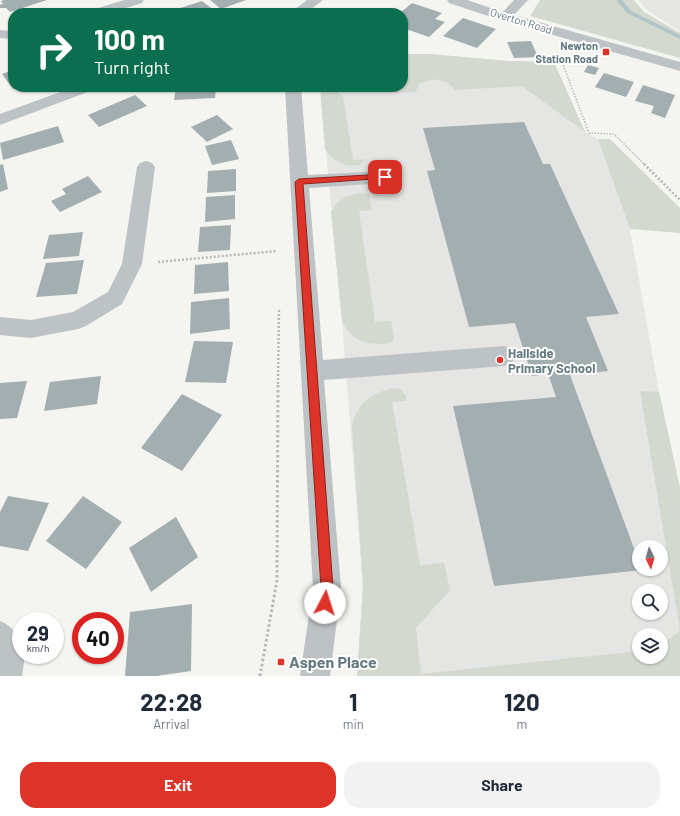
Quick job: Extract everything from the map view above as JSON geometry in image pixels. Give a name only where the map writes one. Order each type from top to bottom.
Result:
[{"type":"street","points":[[112,8],[137,0]]},
{"type":"street","points":[[304,8],[316,0]]},
{"type":"street","name":"Overton Road","points":[[454,0],[505,17],[680,68]]},
{"type":"street","points":[[505,17],[521,0]]},
{"type":"street","points":[[0,120],[75,92]]},
{"type":"street","points":[[293,92],[327,588],[315,676]]},
{"type":"street","points":[[0,326],[30,329],[78,320],[115,298],[132,264],[146,167]]},
{"type":"street","points":[[299,182],[385,177]]},
{"type":"street","points":[[312,371],[504,356]]},
{"type":"street","points":[[0,636],[10,654],[7,676]]},
{"type":"path","points":[[549,30],[589,134],[614,134],[680,200]]},
{"type":"path","points":[[132,264],[279,251],[279,259]]},
{"type":"path","points":[[260,676],[277,580],[279,306]]},
{"type":"shaded area","points":[[540,0],[634,0],[644,12],[680,33],[680,58],[530,16]]},
{"type":"shaded area","points":[[638,0],[680,0],[680,31],[648,11]]},
{"type":"shaded area","name":"Hallside Primary School","points":[[408,54],[430,54],[508,61],[554,62],[585,132],[598,139],[630,229],[659,392],[680,488],[680,676],[357,676],[363,586],[342,321],[320,92],[408,92]]},
{"type":"shaded area","points":[[408,54],[430,54],[508,61],[554,62],[585,132],[522,86],[455,90],[452,86],[443,81],[432,79],[418,85],[416,92],[396,93],[408,92]]},
{"type":"shaded area","points":[[320,92],[337,92],[343,96],[353,160],[365,159],[361,164],[346,165],[332,157],[325,149]]},
{"type":"shaded area","points":[[598,139],[610,139],[680,208],[680,233],[630,229]]},
{"type":"shaded area","points":[[364,193],[369,195],[372,210],[359,211],[375,322],[391,321],[394,339],[390,343],[375,344],[362,341],[350,334],[342,321],[331,212],[341,200],[354,194]]},
{"type":"shaded area","points":[[393,388],[400,389],[406,395],[406,401],[392,402],[420,565],[444,563],[450,590],[416,628],[421,674],[632,652],[632,664],[668,664],[668,640],[680,631],[680,676],[357,676],[363,586],[352,426],[357,411],[361,405],[372,396]]},
{"type":"shaded area","points":[[640,391],[659,392],[680,488],[680,630],[668,558],[668,540],[665,540]]},
{"type":"building","points":[[47,0],[22,8],[8,8],[8,10],[6,8],[0,8],[0,5],[3,4],[1,1]]},
{"type":"building","points":[[210,0],[246,0],[224,8],[220,8]]},
{"type":"building","points":[[202,1],[211,8],[180,8]]},
{"type":"building","points":[[412,3],[442,13],[435,19],[445,22],[429,37],[408,30],[408,8],[406,8]]},
{"type":"building","points":[[463,18],[496,29],[477,48],[443,36]]},
{"type":"building","points":[[531,41],[538,57],[514,58],[507,42]]},
{"type":"building","points":[[588,65],[599,68],[595,75],[584,72]]},
{"type":"building","points":[[8,72],[8,82],[2,74]]},
{"type":"building","points":[[604,73],[634,82],[626,97],[595,87]]},
{"type":"building","points":[[643,85],[675,95],[665,118],[651,113],[654,106],[635,101]]},
{"type":"building","points":[[175,92],[216,92],[215,98],[174,100]]},
{"type":"building","points":[[135,95],[147,106],[99,127],[88,115]]},
{"type":"building","points":[[217,115],[233,129],[207,142],[191,127]]},
{"type":"building","points":[[524,122],[543,164],[550,164],[619,314],[586,317],[608,371],[570,375],[632,543],[632,571],[494,586],[453,406],[556,397],[548,374],[532,376],[515,323],[469,327],[427,171],[435,170],[423,128]]},
{"type":"building","points":[[58,126],[64,142],[3,160],[0,143]]},
{"type":"building","points":[[231,140],[239,159],[212,165],[205,146]]},
{"type":"building","points":[[3,164],[8,189],[0,192],[0,165]]},
{"type":"building","points":[[236,169],[236,191],[207,193],[208,171]]},
{"type":"building","points":[[88,176],[102,192],[60,212],[51,201],[66,194],[62,189]]},
{"type":"building","points":[[235,195],[235,219],[205,222],[206,197]]},
{"type":"building","points":[[231,225],[230,250],[198,252],[200,227]]},
{"type":"building","points":[[83,232],[79,256],[43,259],[49,235]]},
{"type":"building","points":[[84,260],[77,294],[36,297],[46,263]]},
{"type":"building","points":[[228,262],[229,291],[194,294],[195,265]]},
{"type":"building","points":[[229,298],[230,329],[190,334],[191,302]]},
{"type":"building","points":[[194,341],[233,342],[226,383],[185,382]]},
{"type":"building","points":[[101,376],[97,404],[44,411],[50,382]]},
{"type":"building","points":[[27,381],[17,418],[0,419],[0,383]]},
{"type":"building","points":[[182,394],[222,415],[182,471],[141,448]]},
{"type":"building","points":[[8,496],[49,503],[28,551],[0,546],[0,512]]},
{"type":"building","points":[[83,496],[122,522],[86,569],[46,541]]},
{"type":"building","points":[[176,517],[198,557],[151,592],[129,548]]},
{"type":"building","points":[[192,604],[191,671],[156,676],[125,676],[130,612]]},
{"type":"waterway","points":[[619,0],[629,12],[680,37]]},
{"type":"place","name":"Newton Station Road","points":[[606,52]]},
{"type":"place","name":"Hallside Primary School","points":[[500,360]]},
{"type":"place","name":"Aspen Place","points":[[281,662]]},
{"type":"route","points":[[325,603],[327,588],[299,182],[385,177]]}]
